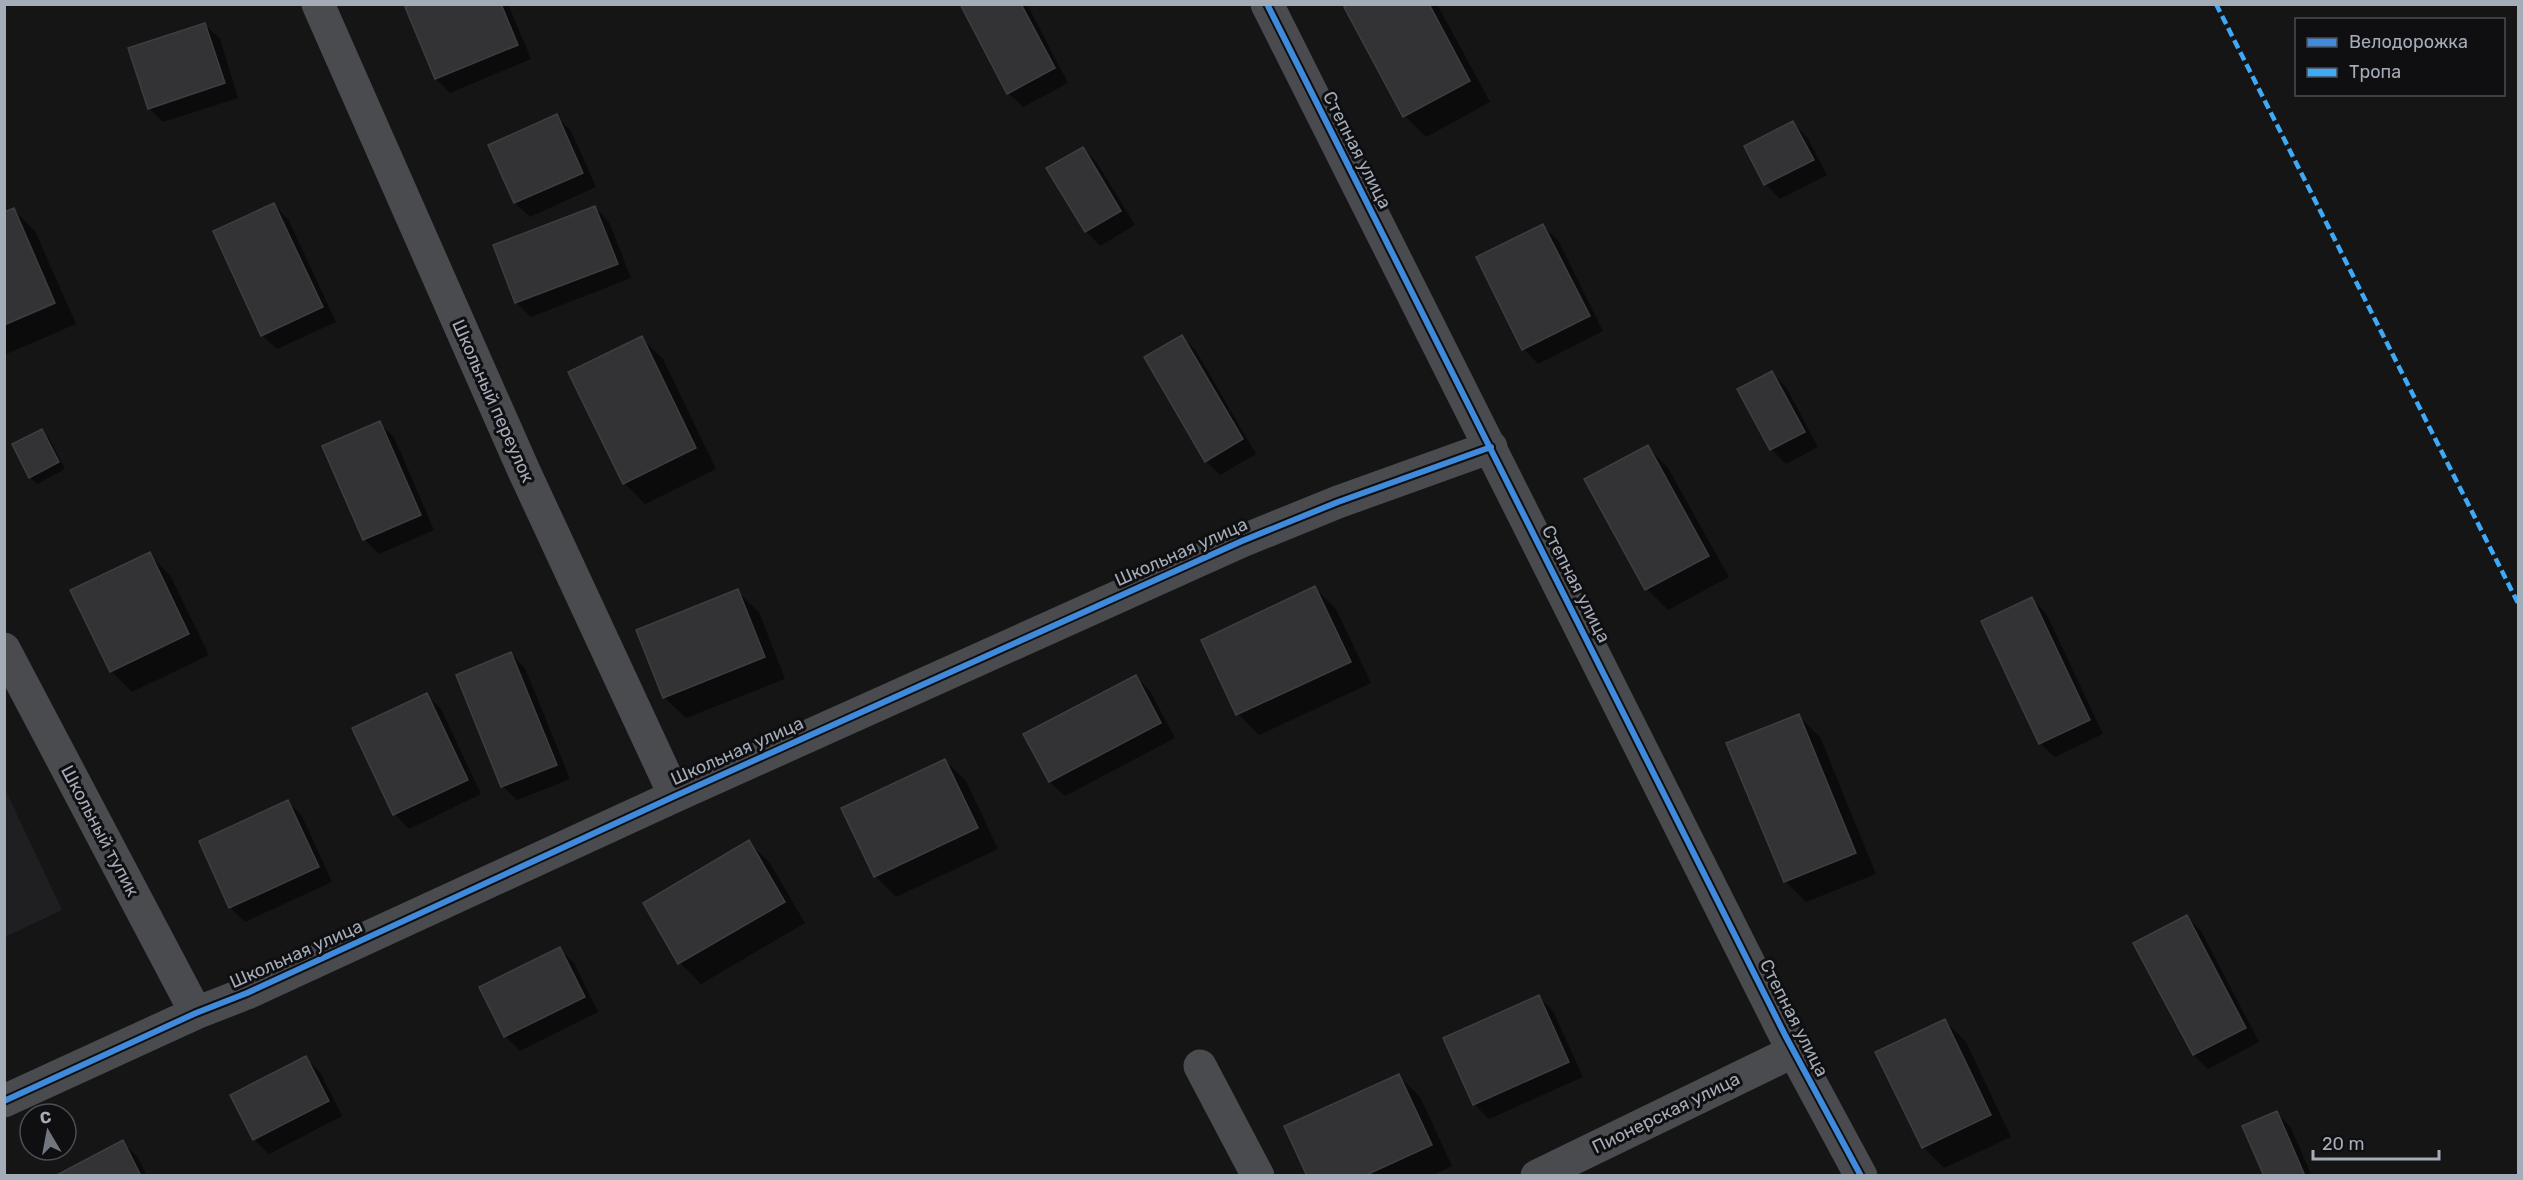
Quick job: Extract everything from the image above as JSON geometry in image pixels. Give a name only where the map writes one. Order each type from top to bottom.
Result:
[{"type":"street","name":"Школьный переулок","points":[[318,4],[524,471],[675,796]]},
{"type":"street","name":"Степная улица","points":[[1267,4],[1794,1051],[1861,1176]]},
{"type":"street","name":"Школьная улица","points":[[4,1101],[1242,541],[1338,502],[1491,447]]},
{"type":"street","name":"Школьный тупик","points":[[4,649],[196,1013]]},
{"type":"street","name":"Пионерская улица","points":[[1537,1176],[1794,1051]]},
{"type":"street","points":[[1200,1066],[1258,1176]]},
{"type":"shaded area","points":[[4,787],[62,910],[5,937],[4,937]]},
{"type":"building","points":[[412,4],[501,4],[518,45],[435,79],[405,7]]},
{"type":"building","points":[[960,4],[1021,4],[1055,68],[1007,94]]},
{"type":"building","points":[[1349,4],[1429,4],[1470,81],[1403,117],[1344,7]]},
{"type":"building","points":[[205,23],[225,83],[148,109],[128,48]]},
{"type":"building","points":[[557,114],[583,173],[514,203],[488,145]]},
{"type":"building","points":[[1793,121],[1814,160],[1764,185],[1744,146]]},
{"type":"building","points":[[1083,147],[1121,211],[1085,232],[1046,168]]},
{"type":"building","points":[[274,203],[323,307],[261,336],[213,231]]},
{"type":"building","points":[[595,206],[618,264],[515,303],[493,245]]},
{"type":"building","points":[[14,208],[55,303],[4,325],[4,212]]},
{"type":"building","points":[[1543,224],[1590,316],[1522,350],[1476,257]]},
{"type":"building","points":[[1182,335],[1243,439],[1205,462],[1144,357]]},
{"type":"building","points":[[642,336],[696,448],[623,484],[568,372]]},
{"type":"building","points":[[1772,371],[1805,432],[1770,450],[1737,389]]},
{"type":"building","points":[[380,421],[421,515],[363,540],[322,446]]},
{"type":"building","points":[[42,429],[59,462],[29,478],[12,444]]},
{"type":"building","points":[[1648,445],[1709,556],[1645,590],[1584,479]]},
{"type":"building","points":[[150,552],[189,634],[110,672],[70,590]]},
{"type":"building","points":[[1315,586],[1351,662],[1236,715],[1201,640]]},
{"type":"building","points":[[738,589],[765,657],[663,698],[636,630]]},
{"type":"building","points":[[2032,597],[2090,720],[2039,744],[1981,621]]},
{"type":"building","points":[[511,652],[557,765],[501,787],[456,675]]},
{"type":"building","points":[[1136,675],[1161,723],[1049,782],[1023,734]]},
{"type":"building","points":[[427,693],[468,780],[393,815],[352,728]]},
{"type":"building","points":[[1799,714],[1856,853],[1784,882],[1726,743]]},
{"type":"building","points":[[945,759],[978,828],[874,877],[841,808]]},
{"type":"building","points":[[288,800],[319,867],[229,908],[199,841]]},
{"type":"building","points":[[749,840],[785,902],[678,964],[643,903]]},
{"type":"building","points":[[2187,915],[2246,1028],[2193,1055],[2133,943]]},
{"type":"building","points":[[560,947],[585,997],[504,1037],[479,987]]},
{"type":"building","points":[[1539,995],[1569,1062],[1473,1105],[1443,1038]]},
{"type":"building","points":[[1945,1019],[1991,1115],[1922,1148],[1875,1052]]},
{"type":"building","points":[[306,1056],[329,1101],[253,1140],[230,1095]]},
{"type":"building","points":[[1399,1074],[1432,1145],[1364,1176],[1307,1176],[1284,1126]]},
{"type":"building","points":[[2277,1111],[2305,1176],[2264,1176],[2242,1126]]},
{"type":"building","points":[[123,1140],[141,1176],[55,1176]]},
{"type":"marked path","points":[[2216,4],[2518,603]]},
{"type":"cycle path","points":[[1267,4],[1785,1035],[1861,1176]]},
{"type":"cycle path","points":[[4,1101],[1242,541],[1338,502],[1491,447]]}]
